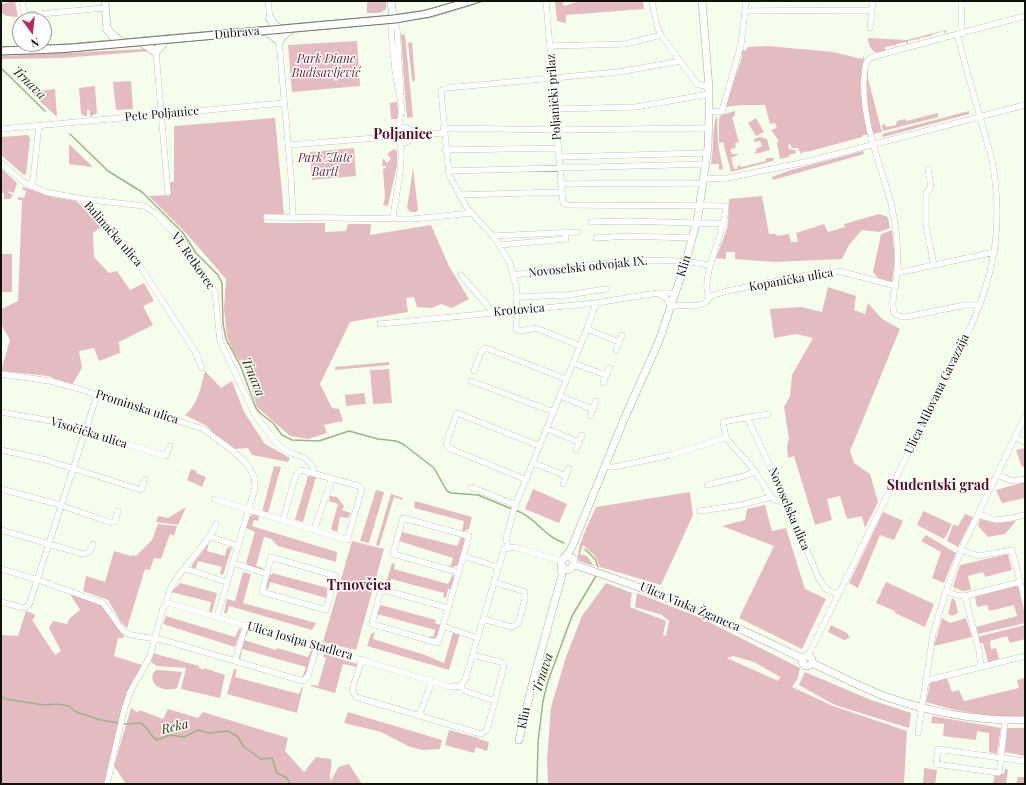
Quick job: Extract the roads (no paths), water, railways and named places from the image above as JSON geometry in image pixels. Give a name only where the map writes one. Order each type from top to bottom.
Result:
[{"type":"main road","name":"Dubrava","points":[[1,51],[123,44],[393,19],[432,12],[472,1]]},
{"type":"main road","points":[[270,18],[274,25],[280,29]]},
{"type":"main road","points":[[270,18],[263,31],[271,34],[279,41],[285,33],[296,28]]},
{"type":"main road","points":[[107,29],[123,44]]},
{"type":"main road","points":[[98,46],[105,38],[107,29]]},
{"type":"main road","points":[[141,42],[156,52],[166,39]]},
{"type":"street","points":[[22,1],[24,12],[29,15],[105,4],[107,29]]},
{"type":"street","points":[[268,1],[270,18]]},
{"type":"street","points":[[391,1],[393,19],[391,32],[395,71],[402,111],[412,135],[401,161]]},
{"type":"street","name":"Poljanički prilaz","points":[[546,1],[551,46],[561,192]]},
{"type":"street","points":[[652,1],[657,26],[661,35],[697,84],[709,90]]},
{"type":"street","name":"Klin","points":[[519,740],[534,677],[554,604],[568,563],[570,551],[604,467],[659,341],[686,261],[696,223],[706,164],[709,128],[709,90],[702,1]]},
{"type":"street","points":[[709,112],[722,111],[741,45],[746,1]]},
{"type":"street","points":[[870,28],[873,1]]},
{"type":"street","name":"Ulica Milovana Gavazzija","points":[[806,657],[838,595],[980,305],[989,280],[995,252],[998,213],[996,187],[992,160],[979,116],[959,34],[961,1]]},
{"type":"street","points":[[745,11],[872,10]]},
{"type":"street","points":[[980,305],[965,305],[920,315],[901,317],[893,311],[897,273],[897,242],[892,205],[873,145],[863,101],[865,66],[867,60],[876,56],[1025,16]]},
{"type":"street","points":[[551,46],[625,44],[661,35]]},
{"type":"street","points":[[279,41],[289,145],[292,217]]},
{"type":"street","points":[[156,52],[168,194]]},
{"type":"street","points":[[580,346],[536,328],[521,331],[517,330],[515,327],[518,297],[514,275],[509,261],[493,236],[472,213],[459,195],[448,171],[440,94],[443,89],[618,72],[681,61]]},
{"type":"street","points":[[555,109],[636,107],[709,90]]},
{"type":"street","name":"Pete Poljanice","points":[[1,129],[284,103]]},
{"type":"street","points":[[560,184],[703,181],[733,177],[873,145],[1025,105]]},
{"type":"street","points":[[393,219],[401,161],[401,147],[395,136],[402,111]]},
{"type":"street","points":[[30,186],[33,180],[39,125]]},
{"type":"street","points":[[376,138],[403,127],[415,132],[426,134]]},
{"type":"street","points":[[289,145],[376,138],[392,138],[398,141],[409,141],[426,134],[443,130],[709,128]]},
{"type":"street","points":[[445,150],[558,148]]},
{"type":"street","points":[[558,157],[707,153]]},
{"type":"street","name":"Bulinačka ulica","points":[[1,164],[16,177],[30,186],[59,196],[83,199],[85,206],[131,252],[144,270],[196,354],[202,368]]},
{"type":"street","points":[[448,171],[706,164]]},
{"type":"street","points":[[928,169],[931,187],[926,196],[926,226],[934,265]]},
{"type":"street","points":[[459,195],[561,192],[562,201],[567,205],[726,206],[725,224],[709,265],[707,292],[709,297]]},
{"type":"street","name":"VI. Retkovec","points":[[83,199],[144,206],[155,213],[170,228],[215,292],[220,340],[239,378],[250,406],[279,446],[291,453],[303,457],[312,465],[314,472]]},
{"type":"street","points":[[266,216],[393,219],[436,218],[472,213]]},
{"type":"street","points":[[590,222],[629,221],[725,224]]},
{"type":"street","points":[[499,245],[566,239],[565,232]]},
{"type":"street","points":[[493,236],[578,232]]},
{"type":"street","points":[[596,238],[629,236],[692,238]]},
{"type":"street","points":[[897,273],[995,252]]},
{"type":"street","name":"Novoselski odvojak IX.","points":[[514,275],[625,261],[686,261],[709,265]]},
{"type":"street","name":"Kopanička ulica","points":[[670,306],[699,306],[705,303],[709,297],[727,291],[807,275],[827,274],[839,271],[896,286]]},
{"type":"street","points":[[461,275],[493,312]]},
{"type":"street","points":[[518,297],[567,295],[606,289]]},
{"type":"street","points":[[657,293],[667,299],[670,306]]},
{"type":"street","name":"Krotovica","points":[[380,324],[596,303],[657,293],[675,293]]},
{"type":"street","points":[[508,547],[506,538],[516,505],[534,463],[596,303]]},
{"type":"street","points":[[587,329],[619,342]]},
{"type":"street","points":[[616,350],[622,335]]},
{"type":"street","points":[[474,371],[481,352],[486,348],[566,379]]},
{"type":"street","points":[[573,363],[606,375]]},
{"type":"street","points":[[603,383],[609,368]]},
{"type":"street","name":"Prominska ulica","points":[[1,374],[50,381],[203,429],[232,450],[248,465],[254,477],[255,488],[248,510]]},
{"type":"street","points":[[471,381],[554,412]]},
{"type":"street","points":[[1,602],[27,607],[29,605],[98,395]]},
{"type":"street","points":[[560,396],[592,409]]},
{"type":"street","points":[[590,416],[596,401]]},
{"type":"street","name":"Visočička ulica","points":[[1,412],[28,416],[86,431],[166,456],[170,446]]},
{"type":"street","points":[[527,480],[448,447],[446,441],[457,413],[540,446]]},
{"type":"street","points":[[768,414],[723,422],[726,438],[755,471],[771,498],[777,501],[787,502]]},
{"type":"street","points":[[918,733],[933,634],[946,590],[961,550],[1025,416]]},
{"type":"street","name":"Novoselska ulica","points":[[747,417],[787,502],[822,585],[838,595]]},
{"type":"street","points":[[547,429],[579,442]]},
{"type":"street","points":[[576,450],[582,435]]},
{"type":"street","points":[[1015,437],[1025,442]]},
{"type":"street","points":[[604,467],[614,467],[671,455],[726,438]]},
{"type":"street","points":[[1,450],[31,456],[74,468],[141,490],[145,479]]},
{"type":"street","points":[[534,463],[566,476]]},
{"type":"street","points":[[563,484],[569,468]]},
{"type":"street","points":[[214,499],[347,540],[362,489],[359,486],[314,472],[305,470],[297,472],[283,520]]},
{"type":"street","points":[[707,485],[744,476],[755,471]]},
{"type":"street","points":[[997,475],[1014,481],[1025,479]]},
{"type":"street","points":[[314,530],[332,478]]},
{"type":"street","points":[[471,487],[516,505]]},
{"type":"street","points":[[1,489],[62,506],[109,522],[115,522],[118,512]]},
{"type":"street","points":[[700,512],[771,498]]},
{"type":"street","points":[[217,617],[248,510]]},
{"type":"street","points":[[979,514],[997,520],[1025,515]]},
{"type":"street","points":[[448,608],[381,589],[372,624],[438,643],[442,626],[448,608],[463,556],[468,536],[403,518],[394,554],[458,572]]},
{"type":"street","points":[[107,784],[122,719],[130,692],[146,665],[163,608],[167,604],[167,598],[171,587],[211,537],[216,524]]},
{"type":"street","points":[[1,530],[50,543],[83,554],[89,552],[93,544]]},
{"type":"street","points":[[211,537],[238,546]]},
{"type":"street","points":[[460,686],[465,680],[503,550],[508,547],[515,547],[568,563]]},
{"type":"street","points":[[961,550],[979,556],[1012,550],[1025,602]]},
{"type":"street","points":[[463,556],[498,567]]},
{"type":"street","points":[[271,557],[336,576],[326,610],[262,592],[267,574],[271,557]]},
{"type":"street","points":[[233,563],[267,574]]},
{"type":"street","name":"Ulica Vinka Žganeca","points":[[568,563],[593,570],[698,609],[806,657],[803,663],[805,666],[809,666],[812,663],[874,692],[921,707]]},
{"type":"street","points":[[1,569],[38,580],[103,603],[126,633],[142,638],[155,638],[303,681],[308,676],[317,646]]},
{"type":"street","points":[[186,569],[227,582]]},
{"type":"street","points":[[483,619],[511,627],[516,626],[526,599],[526,594],[524,591],[494,582]]},
{"type":"street","points":[[946,590],[956,595],[965,596],[1020,582]]},
{"type":"street","points":[[965,596],[979,650],[981,667]]},
{"type":"street","name":"Ulica Josipa Stadlera","points":[[167,604],[173,604],[246,625],[432,681],[451,686],[460,686],[465,691],[495,701]]},
{"type":"street","points":[[235,661],[246,625]]},
{"type":"street","points":[[442,626],[477,638]]},
{"type":"street","points":[[362,659],[352,690],[354,695],[479,734],[484,733],[487,730],[504,669],[503,664],[472,655]]},
{"type":"street","points":[[925,681],[1025,656]]},
{"type":"street","points":[[419,716],[432,681]]},
{"type":"street","points":[[921,707],[958,715],[1005,720],[1025,720]]},
{"type":"street","points":[[1005,720],[1001,758],[999,773],[936,764],[938,749],[1001,758],[1025,761]]},
{"type":"waterway","name":"Trnava","points":[[1,68],[45,111]]},
{"type":"waterway","name":"Trnava","points":[[70,134],[108,171],[142,192],[183,233],[196,253],[218,275],[222,283],[223,323],[226,339],[241,367],[256,408],[273,423],[282,435],[292,440],[319,441],[349,431],[378,439],[396,441],[403,444],[434,468],[447,491],[451,493],[478,495],[512,509]]},
{"type":"waterway","name":"Trnava","points":[[515,510],[529,517],[550,536],[564,543]]},
{"type":"waterway","name":"Trnava","points":[[585,549],[595,559],[598,567]]},
{"type":"waterway","name":"Trnava","points":[[537,784],[538,742],[543,701],[548,681],[572,616],[596,576]]},
{"type":"waterway","name":"Reka","points":[[1,696],[5,699],[44,705],[57,704],[69,706],[76,712],[101,720],[119,723]]},
{"type":"waterway","name":"Reka","points":[[123,724],[141,723],[157,740],[170,735],[184,737],[198,730],[209,733],[228,731],[238,737],[244,747],[261,759],[272,758],[277,773],[287,778],[290,784]]},
{"type":"tram line","points":[[1,47],[72,44],[393,15],[422,11],[457,1]]},
{"type":"tram line","points":[[1,55],[59,53],[396,23],[430,17],[484,1]]},
{"type":"district","name":"Poljanice","points":[[403,135]]},
{"type":"district","name":"Studentski grad","points":[[938,486]]},
{"type":"district","name":"Trnovčica","points":[[359,586]]},
{"type":"park label","name":"Park Diane Budisavljević","points":[[326,66]]},
{"type":"park label","name":"Park Zlate Bartl","points":[[325,165]]}]
